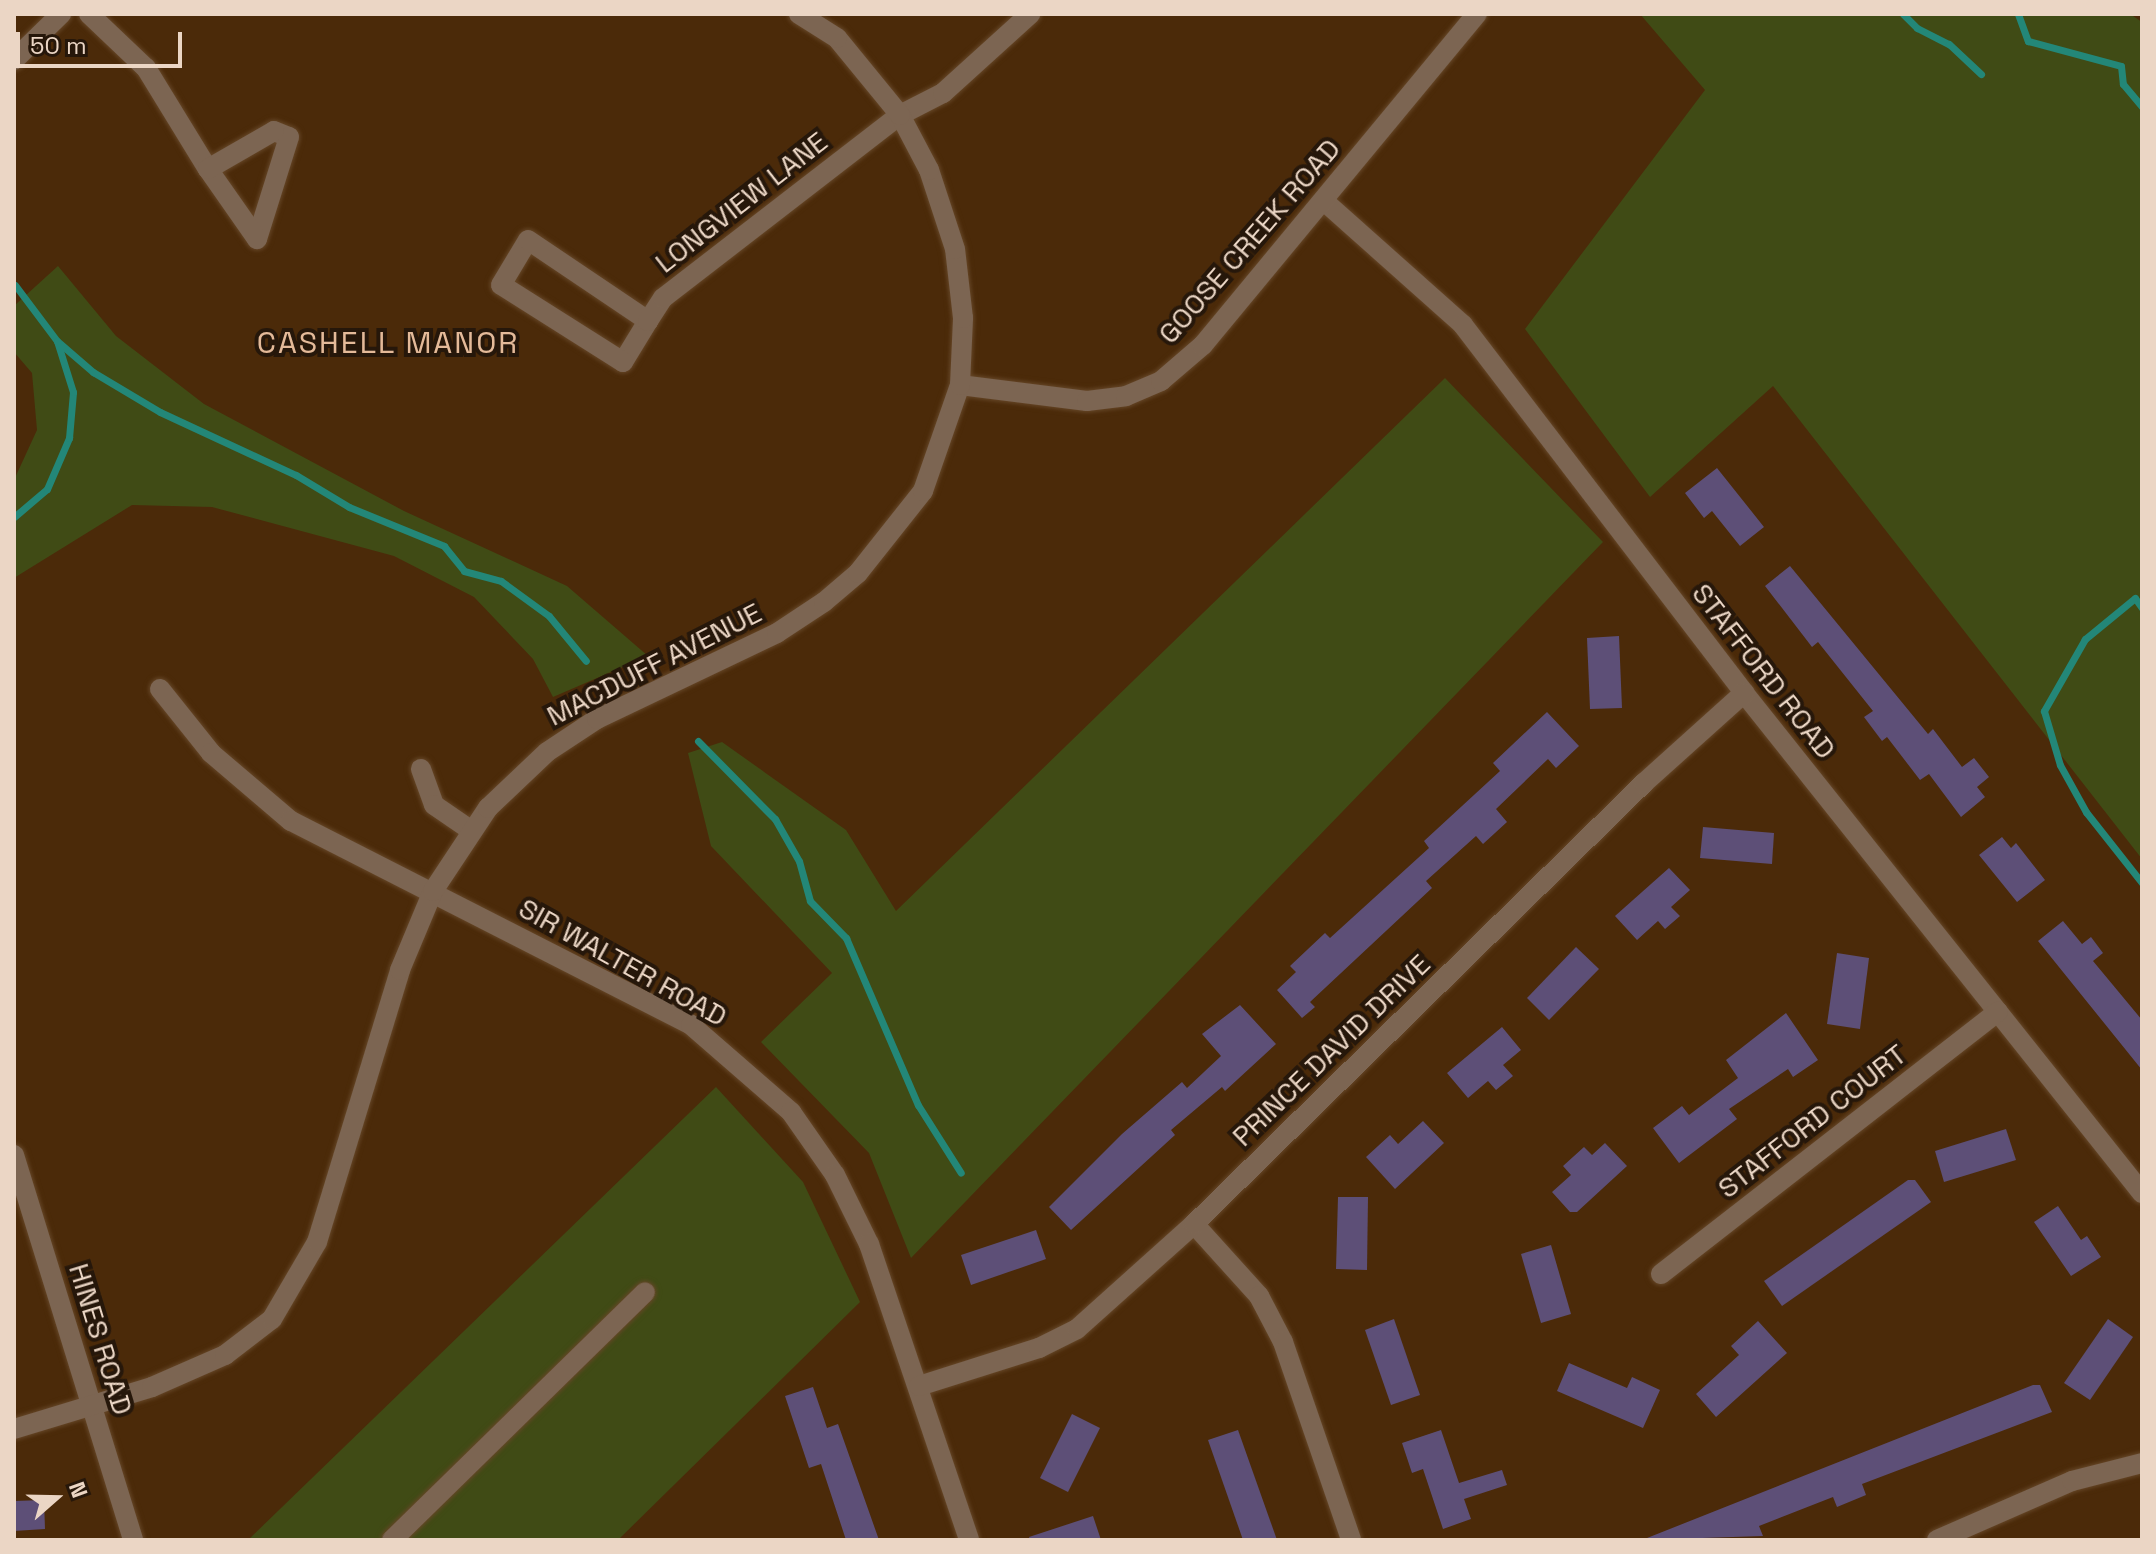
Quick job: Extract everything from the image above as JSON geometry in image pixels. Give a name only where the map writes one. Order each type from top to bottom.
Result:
[{"type":"street","points":[[14,60],[61,14]]},
{"type":"street","points":[[89,14],[146,68],[208,169],[257,239],[289,137],[274,131],[208,169]]},
{"type":"street","name":"MACDUFF AVENUE","points":[[14,1429],[152,1387],[225,1355],[272,1319],[302,1276],[317,1242],[400,970],[433,891],[488,808],[547,752],[597,719],[777,633],[858,573],[923,491],[960,385],[963,318],[955,249],[929,170],[900,115],[837,38],[799,14]]},
{"type":"street","name":"LONGVIEW LANE","points":[[648,321],[528,240],[501,285],[623,362],[663,298],[900,115],[943,93],[1030,14]]},
{"type":"street","name":"GOOSE CREEK ROAD","points":[[960,385],[1087,401],[1126,396],[1161,381],[1203,345],[1477,14]]},
{"type":"street","name":"STAFFORD ROAD","points":[[1324,201],[1463,325],[1744,693],[2142,1193]]},
{"type":"street","name":"SIR WALTER ROAD","points":[[160,689],[211,753],[291,821],[691,1025],[791,1112],[835,1175],[869,1244],[969,1540]]},
{"type":"street","name":"PRINCE DAVID DRIVE","points":[[919,1386],[1039,1348],[1077,1329],[1194,1224],[1644,783],[1744,693]]},
{"type":"street","points":[[421,769],[434,805],[472,831]]},
{"type":"street","name":"STAFFORD COURT","points":[[1661,1274],[1998,1012]]},
{"type":"street","name":"HINES ROAD","points":[[14,1155],[133,1540]]},
{"type":"street","points":[[1194,1224],[1259,1296],[1283,1342],[1351,1540]]},
{"type":"street","points":[[392,1540],[645,1292]]},
{"type":"street","points":[[1937,1540],[2072,1481],[2142,1463]]},
{"type":"green space","points":[[1640,14],[2130,14],[2142,22],[2142,859],[1773,386],[1650,497],[1525,329],[1705,90]]},
{"type":"green space","points":[[58,266],[116,336],[204,404],[404,511],[567,586],[648,656],[553,697],[533,659],[474,597],[394,556],[212,507],[132,505],[14,578],[14,480],[37,430],[32,373],[14,352],[14,306]]},
{"type":"green space","points":[[1445,378],[1603,542],[911,1258],[869,1153],[761,1042],[832,973],[711,846],[688,753],[722,742],[846,830],[896,911]]},
{"type":"green space","points":[[716,1087],[803,1182],[860,1302],[618,1540],[248,1540]]},
{"type":"building","points":[[1717,468],[1764,527],[1740,546],[1712,511],[1704,518],[1685,493]]},
{"type":"building","points":[[1790,566],[1928,734],[1933,729],[1962,767],[1974,758],[1989,777],[1977,787],[1985,797],[1961,817],[1929,774],[1920,780],[1887,737],[1882,741],[1864,717],[1873,711],[1818,642],[1812,647],[1765,586]]},
{"type":"building","points":[[1619,636],[1622,708],[1590,709],[1587,638]]},
{"type":"building","points":[[1547,712],[1579,746],[1556,768],[1548,759],[1496,809],[1507,822],[1483,844],[1476,836],[1426,881],[1432,888],[1310,1002],[1315,1007],[1302,1018],[1277,990],[1296,972],[1290,966],[1325,933],[1330,938],[1429,848],[1424,841],[1500,771],[1493,763]]},
{"type":"building","points":[[1703,827],[1774,833],[1772,864],[1700,858]]},
{"type":"building","points":[[2002,837],[2011,848],[2016,843],[2045,880],[2017,902],[1979,855]]},
{"type":"building","points":[[1669,868],[1690,890],[1671,907],[1680,916],[1665,929],[1658,921],[1637,940],[1615,916]]},
{"type":"building","points":[[2063,921],[2082,944],[2091,937],[2103,953],[2093,961],[2142,1020],[2142,1070],[2038,941]]},
{"type":"building","points":[[1576,947],[1599,969],[1549,1020],[1527,998]]},
{"type":"building","points":[[1837,953],[1869,958],[1860,1029],[1827,1024]]},
{"type":"building","points":[[1240,1005],[1276,1044],[1225,1091],[1222,1087],[1171,1130],[1175,1135],[1071,1230],[1049,1207],[1122,1134],[1182,1082],[1187,1088],[1221,1056],[1202,1034]]},
{"type":"building","points":[[1786,1013],[1818,1060],[1793,1077],[1788,1069],[1729,1109],[1737,1119],[1679,1163],[1653,1128],[1682,1106],[1689,1115],[1738,1078],[1726,1060]]},
{"type":"building","points":[[1502,1027],[1521,1050],[1503,1065],[1513,1076],[1496,1090],[1488,1081],[1468,1098],[1447,1073]]},
{"type":"building","points":[[1423,1121],[1444,1143],[1395,1189],[1366,1157],[1390,1135],[1398,1144]]},
{"type":"building","points":[[2006,1129],[2016,1160],[1944,1182],[1935,1151]]},
{"type":"building","points":[[1605,1143],[1627,1166],[1577,1212],[1570,1212],[1552,1192],[1571,1175],[1563,1166],[1584,1147],[1592,1155]]},
{"type":"building","points":[[1908,1180],[1915,1180],[1931,1202],[1782,1306],[1764,1281]]},
{"type":"building","points":[[1338,1197],[1368,1197],[1367,1270],[1336,1269]]},
{"type":"building","points":[[2058,1206],[2081,1240],[2087,1236],[2101,1257],[2071,1276],[2034,1222]]},
{"type":"building","points":[[1036,1230],[1046,1259],[971,1285],[961,1255]]},
{"type":"building","points":[[1551,1245],[1571,1314],[1541,1323],[1521,1254]]},
{"type":"building","points":[[1394,1319],[1420,1395],[1391,1405],[1365,1330]]},
{"type":"building","points":[[2108,1319],[2133,1337],[2090,1400],[2064,1383]]},
{"type":"building","points":[[1758,1321],[1787,1353],[1716,1417],[1696,1394],[1739,1355],[1731,1346]]},
{"type":"building","points":[[1569,1363],[1627,1388],[1632,1377],[1660,1390],[1643,1428],[1557,1391]]},
{"type":"building","points":[[2033,1385],[2040,1385],[2052,1412],[1862,1484],[1866,1495],[1837,1507],[1833,1497],[1759,1526],[1763,1536],[1642,1540]]},
{"type":"building","points":[[813,1387],[827,1428],[838,1424],[879,1540],[846,1540],[821,1464],[809,1468],[785,1396]]},
{"type":"building","points":[[1072,1414],[1100,1428],[1068,1492],[1040,1478]]},
{"type":"building","points":[[1238,1430],[1277,1540],[1243,1540],[1208,1440]]},
{"type":"building","points":[[1441,1430],[1459,1483],[1502,1470],[1507,1485],[1464,1499],[1471,1519],[1443,1529],[1423,1469],[1412,1473],[1402,1443]]},
{"type":"building","points":[[44,1500],[45,1529],[14,1531],[14,1501]]},
{"type":"building","points":[[1093,1516],[1101,1540],[1030,1540],[1029,1537]]},
{"type":"waterway","points":[[1903,14],[1917,28],[1949,44],[1981,74]]},
{"type":"waterway","points":[[2018,14],[2028,41],[2121,66],[2123,84],[2142,107]]},
{"type":"waterway","points":[[15,285],[57,341],[93,372],[160,412],[296,475],[349,507],[444,546],[464,571],[501,581],[549,616],[586,661]]},
{"type":"waterway","points":[[14,517],[47,489],[69,438],[73,392],[57,341]]},
{"type":"waterway","points":[[2142,608],[2135,598],[2085,639],[2044,711],[2060,765],[2086,812],[2142,883]]},
{"type":"waterway","points":[[698,741],[775,819],[799,861],[810,901],[846,938],[918,1105],[961,1173]]},
{"type":"district","name":"CASHELL MANOR","points":[[388,343]]}]
